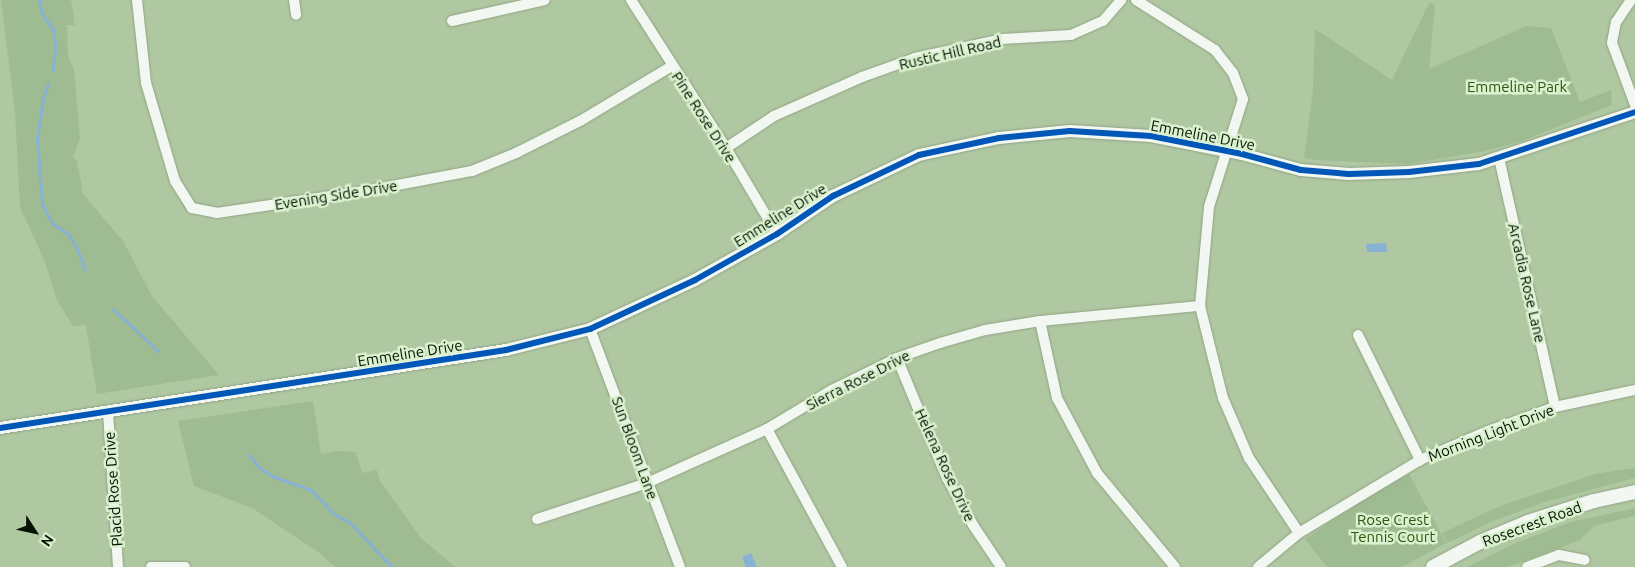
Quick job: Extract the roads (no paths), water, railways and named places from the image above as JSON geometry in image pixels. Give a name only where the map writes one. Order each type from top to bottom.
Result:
[{"type":"main road","name":"Rosecrest Road","points":[[1433,567],[1480,542],[1528,522],[1594,501],[1635,492]]},
{"type":"street","name":"Evening Side Drive","points":[[138,0],[146,82],[175,182],[192,208],[217,213],[372,190],[472,171],[516,153],[580,121],[672,66]]},
{"type":"street","points":[[294,0],[296,15]]},
{"type":"street","points":[[452,21],[545,0]]},
{"type":"street","name":"Pine Rose Drive","points":[[631,0],[726,148],[777,234]]},
{"type":"street","name":"Rustic Hill Road","points":[[726,148],[774,116],[862,77],[915,58],[1002,39],[1071,35],[1103,21],[1122,0]]},
{"type":"street","points":[[1136,0],[1214,50],[1233,73],[1243,99],[1210,207],[1200,306],[1226,406],[1249,458],[1299,533]]},
{"type":"street","points":[[1631,0],[1616,22],[1612,43],[1635,105]]},
{"type":"street","name":"Emmeline Drive","points":[[0,428],[506,350],[590,329],[695,280],[777,234],[833,196],[919,155],[999,138],[1079,132],[1150,136],[1228,152],[1301,170],[1348,174],[1409,172],[1479,164],[1635,112]]},
{"type":"street","name":"Arcadia Rose Lane","points":[[1499,158],[1555,407]]},
{"type":"street","name":"Sierra Rose Drive","points":[[537,519],[647,483],[767,429],[832,390],[897,358],[985,330],[1040,321],[1200,306]]},
{"type":"street","points":[[1040,321],[1057,398],[1097,473],[1176,567]]},
{"type":"street","name":"Sun Bloom Lane","points":[[590,329],[680,567]]},
{"type":"street","points":[[1358,336],[1420,460]]},
{"type":"street","name":"Helena Rose Drive","points":[[897,358],[951,486],[973,525],[1001,567]]},
{"type":"street","name":"Morning Light Drive","points":[[1258,567],[1299,533],[1420,460],[1488,430],[1555,407],[1635,390]]},
{"type":"street","name":"Placid Rose Drive","points":[[108,412],[118,567]]},
{"type":"street","points":[[767,429],[842,567]]},
{"type":"street","points":[[1527,567],[1559,555],[1585,560]]},
{"type":"street","points":[[151,567],[185,567]]},
{"type":"water","points":[[1386,243],[1387,252],[1367,252],[1366,244]]},
{"type":"water","points":[[751,553],[757,567],[746,567],[742,557]]},
{"type":"waterway","points":[[39,0],[42,14],[53,29],[55,45],[53,70]]},
{"type":"waterway","points":[[48,84],[43,98],[37,139],[42,204],[52,223],[69,235],[85,270]]},
{"type":"waterway","points":[[113,309],[158,351]]},
{"type":"waterway","points":[[249,455],[259,467],[272,476],[311,490],[334,514],[350,523],[392,567]]},
{"type":"park label","name":"Emmeline Park","points":[[1517,87]]},
{"type":"park label","name":"Rose Crest Tennis Court","points":[[1393,528]]}]
